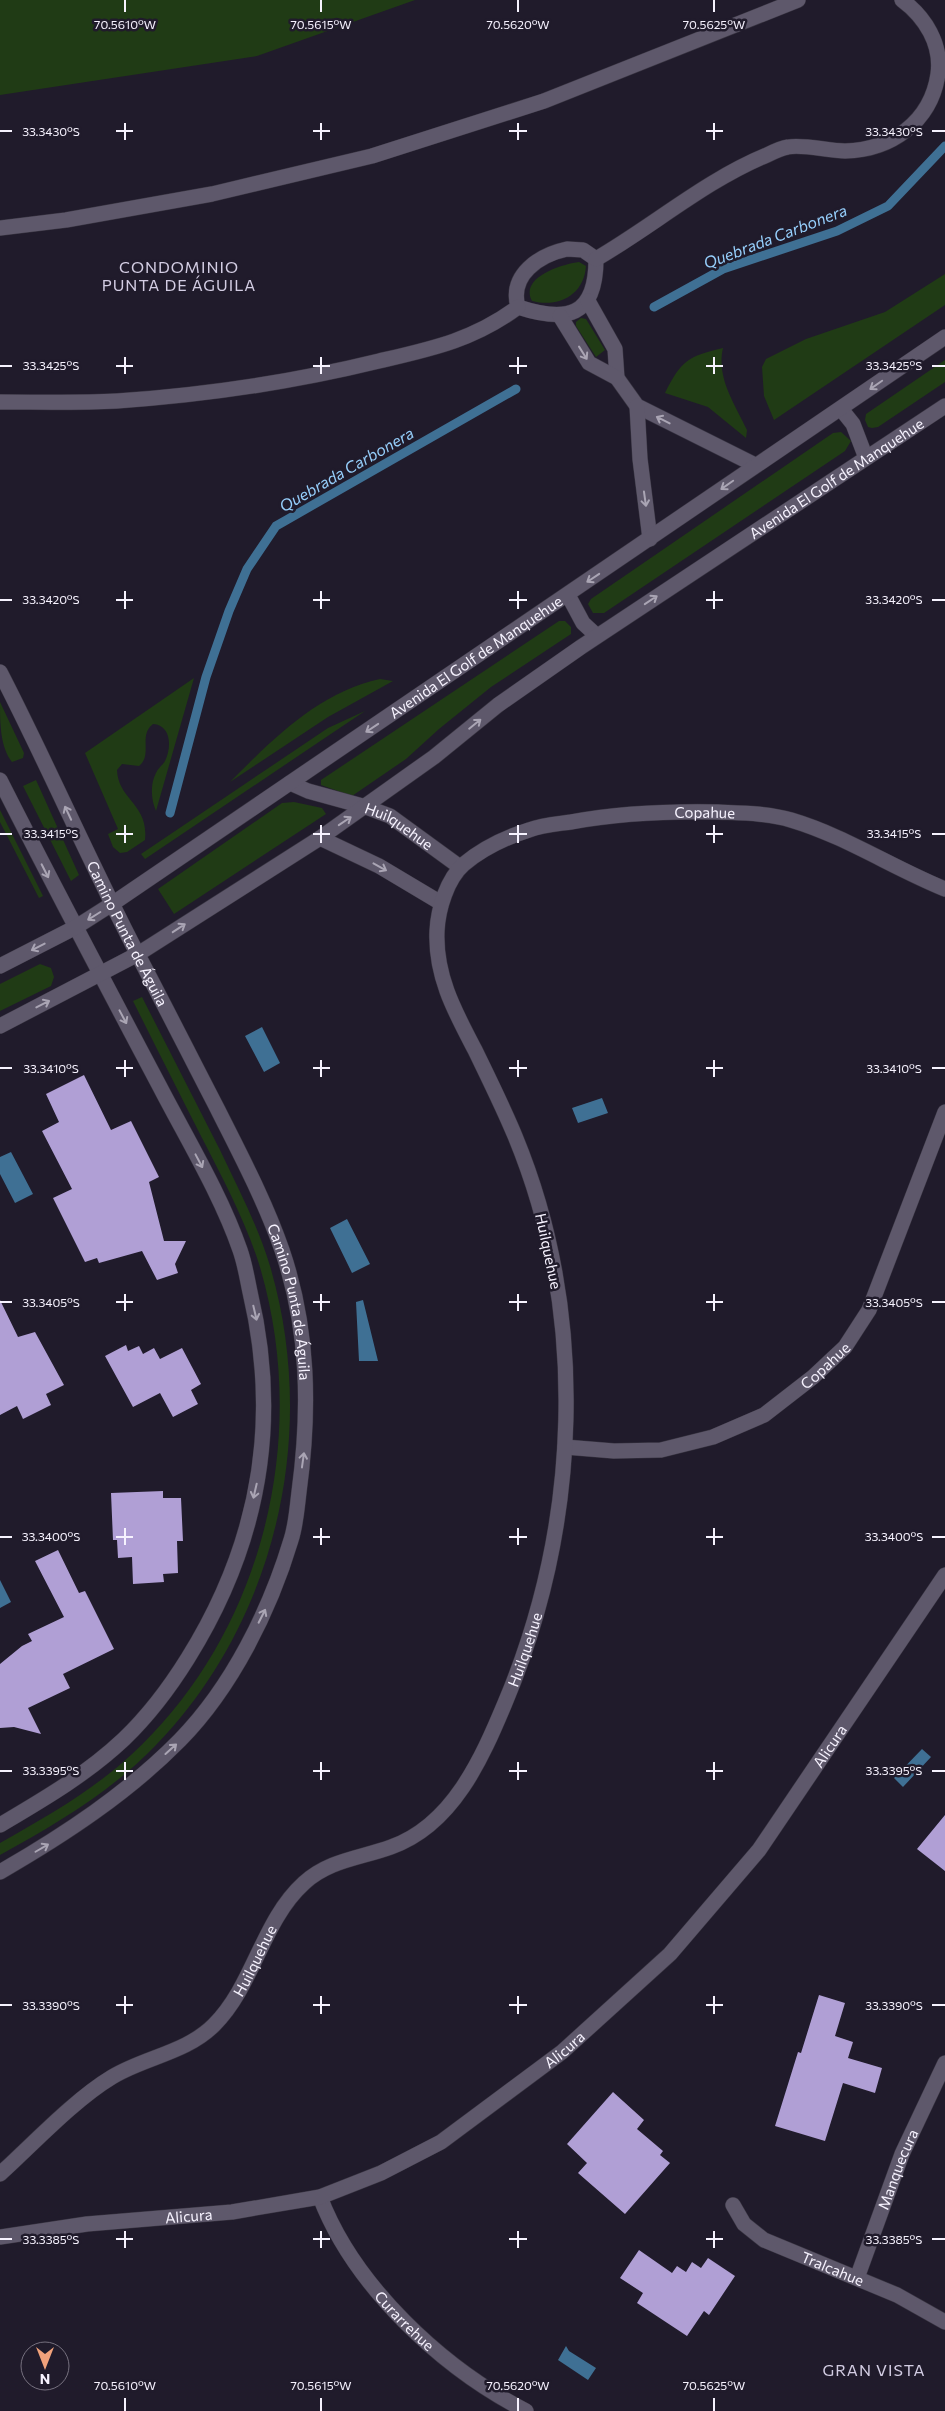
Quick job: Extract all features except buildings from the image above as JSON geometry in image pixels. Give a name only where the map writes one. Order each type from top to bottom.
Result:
[{"type":"street","points":[[0,228],[66,220],[203,196],[372,156],[544,100],[798,0]]},
{"type":"street","points":[[596,259],[726,176],[766,155],[789,146],[846,151],[880,144],[910,129],[921,117],[930,102],[939,70],[937,53],[924,21],[902,0]]},
{"type":"street","points":[[518,307],[515,295],[520,277],[535,263],[552,252],[583,250],[596,259]]},
{"type":"street","points":[[518,307],[541,314],[560,316],[575,311],[588,301],[596,278],[596,259]]},
{"type":"street","points":[[588,301],[615,349],[617,378]]},
{"type":"street","points":[[0,402],[116,401],[199,393],[281,382],[360,366],[461,340],[491,325],[518,307]]},
{"type":"street","points":[[560,316],[589,363],[617,378],[637,406],[755,465]]},
{"type":"street","name":"Avenida El Golf de Manquehue","points":[[0,966],[76,927],[112,904],[945,337]]},
{"type":"street","points":[[637,406],[640,459],[650,539]]},
{"type":"street","name":"Avenida El Golf de Manquehue","points":[[0,1026],[138,954],[320,838],[434,757],[498,705],[597,636],[945,406]]},
{"type":"street","points":[[841,409],[853,424],[866,458]]},
{"type":"street","points":[[568,595],[583,623],[597,636]]},
{"type":"street","name":"Camino Punta de Águila","points":[[0,672],[112,904],[259,1192],[283,1253],[300,1320],[307,1383],[304,1450],[293,1537],[268,1606],[231,1676],[181,1739],[121,1793],[48,1844],[0,1872]]},
{"type":"street","points":[[0,780],[214,1191],[240,1250],[258,1327],[265,1398],[262,1463],[243,1545],[210,1623],[167,1690],[124,1739],[63,1788],[0,1825]]},
{"type":"street","name":"Huilquehue","points":[[0,2174],[89,2093],[133,2066],[190,2044],[217,2022],[237,1995],[289,1900],[312,1876],[330,1866],[392,1847],[418,1835],[443,1813],[482,1755],[507,1699],[538,1609],[550,1556],[560,1502],[565,1447],[565,1350],[560,1302],[549,1245],[534,1189],[517,1141],[443,982],[437,946],[437,925],[441,903],[460,867],[390,816],[366,807],[308,792],[290,783]]},
{"type":"street","name":"Copahue","points":[[460,867],[495,844],[531,829],[598,817],[659,811],[738,812],[787,818],[848,842],[910,875],[945,889]]},
{"type":"street","points":[[320,838],[379,866],[441,903]]},
{"type":"street","name":"Copahue","points":[[565,1447],[614,1452],[661,1450],[713,1437],[764,1415],[813,1378],[845,1346],[869,1310],[945,1112]]},
{"type":"street","name":"Alicura","points":[[0,2237],[87,2224],[232,2212],[320,2197],[381,2173],[441,2142],[562,2052],[670,1954],[759,1850],[945,1576]]},
{"type":"street","name":"Manquecura","points":[[857,2278],[902,2154],[945,2063]]},
{"type":"street","name":"Curarrehue","points":[[320,2197],[327,2216],[351,2258],[402,2318],[451,2362],[477,2382],[526,2411]]},
{"type":"street","name":"Tralcahue","points":[[733,2205],[744,2224],[764,2240],[897,2295],[945,2322]]},
{"type":"green space","points":[[0,0],[415,0],[257,56],[0,95]]},
{"type":"green space","points":[[579,262],[586,266],[581,285],[575,292],[560,301],[552,303],[532,301],[530,293],[532,285],[537,279],[554,269]]},
{"type":"green space","points":[[945,274],[945,305],[774,420],[764,396],[762,367],[766,359],[806,339],[885,312]]},
{"type":"green space","points":[[581,318],[586,319],[605,350],[596,357],[576,326],[576,322]]},
{"type":"green space","points":[[723,348],[722,370],[724,380],[732,401],[747,430],[746,438],[708,407],[665,393],[681,367],[693,357]]},
{"type":"green space","points":[[945,360],[945,382],[878,427],[868,427],[865,420],[866,414]]},
{"type":"green space","points":[[841,432],[851,441],[845,451],[604,613],[593,613],[588,604],[591,599],[833,433]]},
{"type":"green space","points":[[559,621],[565,621],[571,627],[571,634],[491,687],[439,729],[406,759],[352,796],[321,785],[321,780]]},
{"type":"green space","points":[[194,678],[156,811],[152,797],[152,787],[154,777],[165,761],[169,749],[167,732],[159,725],[153,724],[146,734],[146,751],[143,761],[139,766],[122,764],[117,770],[122,789],[138,810],[145,828],[145,840],[127,852],[120,853],[113,847],[108,834],[118,829],[85,753]]},
{"type":"green space","points":[[380,679],[393,681],[328,717],[230,782],[298,719],[337,695],[358,685]]},
{"type":"green space","points":[[0,702],[24,753],[23,758],[12,762],[3,742]]},
{"type":"green space","points":[[365,711],[145,859],[141,854],[328,728]]},
{"type":"green space","points":[[36,780],[79,875],[71,881],[23,786]]},
{"type":"green space","points":[[294,802],[322,808],[326,814],[174,914],[158,889],[282,803]]},
{"type":"green space","points":[[0,810],[43,896],[39,898],[0,822]]},
{"type":"green space","points":[[40,964],[51,968],[54,977],[51,986],[0,1011],[0,984]]},
{"type":"green space","points":[[142,997],[241,1193],[260,1236],[270,1266],[284,1329],[290,1393],[287,1458],[277,1521],[258,1582],[232,1641],[198,1695],[156,1745],[121,1778],[62,1819],[0,1855],[0,1843],[85,1792],[101,1780],[131,1755],[177,1706],[214,1651],[244,1591],[264,1528],[276,1462],[280,1396],[274,1329],[259,1264],[233,1200],[133,1001]]},
{"type":"water","points":[[262,1027],[280,1063],[264,1072],[245,1036]]},
{"type":"water","points":[[602,1098],[608,1113],[578,1123],[572,1108]]},
{"type":"water","points":[[11,1152],[33,1194],[15,1203],[0,1174],[0,1157]]},
{"type":"water","points":[[347,1219],[370,1264],[352,1273],[330,1228]]},
{"type":"water","points":[[363,1300],[378,1361],[359,1361],[356,1302]]},
{"type":"water","points":[[0,1580],[11,1602],[0,1608]]},
{"type":"water","points":[[922,1749],[931,1757],[903,1787],[894,1778]]},
{"type":"water","points":[[566,2346],[569,2351],[596,2368],[588,2380],[558,2360]]},
{"type":"waterway","name":"Quebrada Carbonera","points":[[654,307],[723,269],[837,231],[888,206],[945,146]]},
{"type":"waterway","name":"Quebrada Carbonera","points":[[170,813],[206,677],[229,611],[247,569],[276,526],[516,389]]},
{"type":"district","name":"CONDOMINIO PUNTA DE ÁGUILA","points":[[179,275]]},
{"type":"district","name":"GRAN VISTA","points":[[874,2369]]}]
